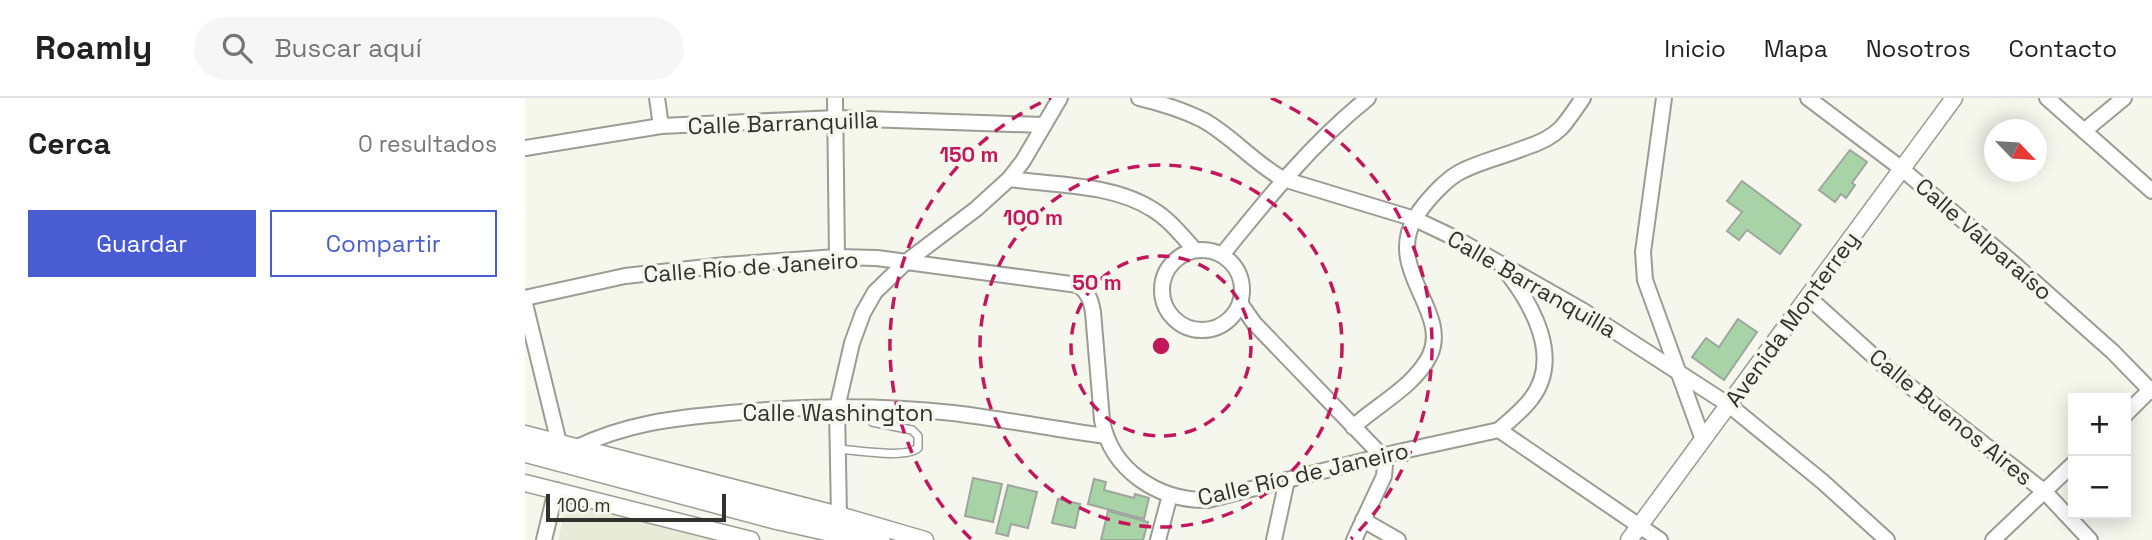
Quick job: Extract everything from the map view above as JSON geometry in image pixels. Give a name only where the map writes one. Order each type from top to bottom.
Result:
[{"type":"highway","points":[[526,439],[766,529],[878,540]]},
{"type":"highway","points":[[525,466],[808,540]]},
{"type":"street","points":[[657,98],[661,126]]},
{"type":"street","points":[[835,98],[837,257]]},
{"type":"street","points":[[839,515],[837,408],[852,343],[863,313],[876,292],[906,262],[977,209],[1009,179],[1023,162],[1060,98]]},
{"type":"street","name":"Calle Barranquilla","points":[[1139,98],[1203,120],[1283,180],[1415,219],[1582,310],[1729,405],[1823,482],[1887,540]]},
{"type":"street","points":[[1222,255],[1283,180],[1340,121],[1368,98]]},
{"type":"street","points":[[1353,427],[1419,372],[1431,353],[1434,337],[1431,321],[1411,271],[1406,249],[1415,219],[1435,193],[1461,171],[1539,143],[1560,129],[1583,98]]},
{"type":"street","points":[[1664,98],[1643,252],[1645,280],[1703,440]]},
{"type":"street","name":"Calle Valparaíso","points":[[1808,98],[1902,169],[2068,312],[2151,390]]},
{"type":"street","name":"Avenida Monterrey","points":[[1629,540],[1954,98]]},
{"type":"street","points":[[2047,98],[2152,191]]},
{"type":"street","points":[[2084,131],[2124,98]]},
{"type":"street","name":"Calle Barranquilla","points":[[525,148],[661,126],[836,118],[1042,125]]},
{"type":"street","points":[[1009,179],[1111,191],[1133,199],[1152,209],[1172,225],[1195,250]]},
{"type":"street","points":[[1195,250],[1222,255],[1233,264],[1239,275],[1242,289],[1240,303],[1224,323],[1200,330],[1187,327],[1176,320],[1163,299],[1165,273],[1173,262],[1195,250]]},
{"type":"street","name":"Calle Río de Janeiro","points":[[525,298],[625,276],[837,257],[877,258],[1078,285],[1085,290],[1093,312],[1105,436],[1121,463],[1138,477],[1170,495],[1188,500],[1208,500],[1499,430]]},
{"type":"street","points":[[1499,263],[1522,292],[1534,315],[1543,342],[1545,362],[1540,383],[1531,399],[1499,430],[1660,540]]},
{"type":"street","name":"Calle Buenos Aires","points":[[1808,297],[1889,370],[2045,492],[2090,540]]},
{"type":"street","points":[[1240,303],[1254,323],[1382,456],[1384,476],[1354,540]]},
{"type":"street","points":[[525,304],[559,443]]},
{"type":"street","points":[[2131,409],[2151,390]]},
{"type":"street","name":"Calle Washington","points":[[575,448],[608,433],[641,424],[764,410],[837,408],[953,413],[1105,436]]},
{"type":"street","points":[[526,439],[559,443],[839,515],[925,540]]},
{"type":"street","points":[[1993,540],[2068,469]]},
{"type":"street","points":[[1274,540],[1287,480]]},
{"type":"street","points":[[525,483],[766,529]]},
{"type":"street","points":[[544,540],[556,490]]},
{"type":"street","points":[[1158,540],[1170,495]]},
{"type":"street","points":[[1363,520],[1398,540]]},
{"type":"lane","points":[[838,449],[899,454],[913,452],[918,448],[918,436],[912,430],[872,422],[866,409]]},
{"type":"shaded area","points":[[568,500],[723,540],[558,540]]},
{"type":"building","points":[[1850,150],[1867,162],[1852,183],[1855,185],[1846,198],[1841,194],[1835,202],[1819,190]]},
{"type":"building","points":[[1742,181],[1801,225],[1780,254],[1747,230],[1739,240],[1727,231],[1742,212],[1727,201]]},
{"type":"building","points":[[1738,319],[1757,332],[1724,380],[1692,357],[1706,338],[1719,347]]},
{"type":"building","points":[[973,478],[1002,484],[993,522],[965,516]]},
{"type":"building","points":[[1094,479],[1106,482],[1104,490],[1134,498],[1135,494],[1149,498],[1144,519],[1088,504]]},
{"type":"building","points":[[1008,485],[1037,492],[1028,528],[1011,524],[1008,536],[996,533]]},
{"type":"building","points":[[1058,499],[1080,504],[1075,528],[1052,523]]},
{"type":"building","points":[[1108,511],[1148,522],[1143,540],[1101,540]]}]
